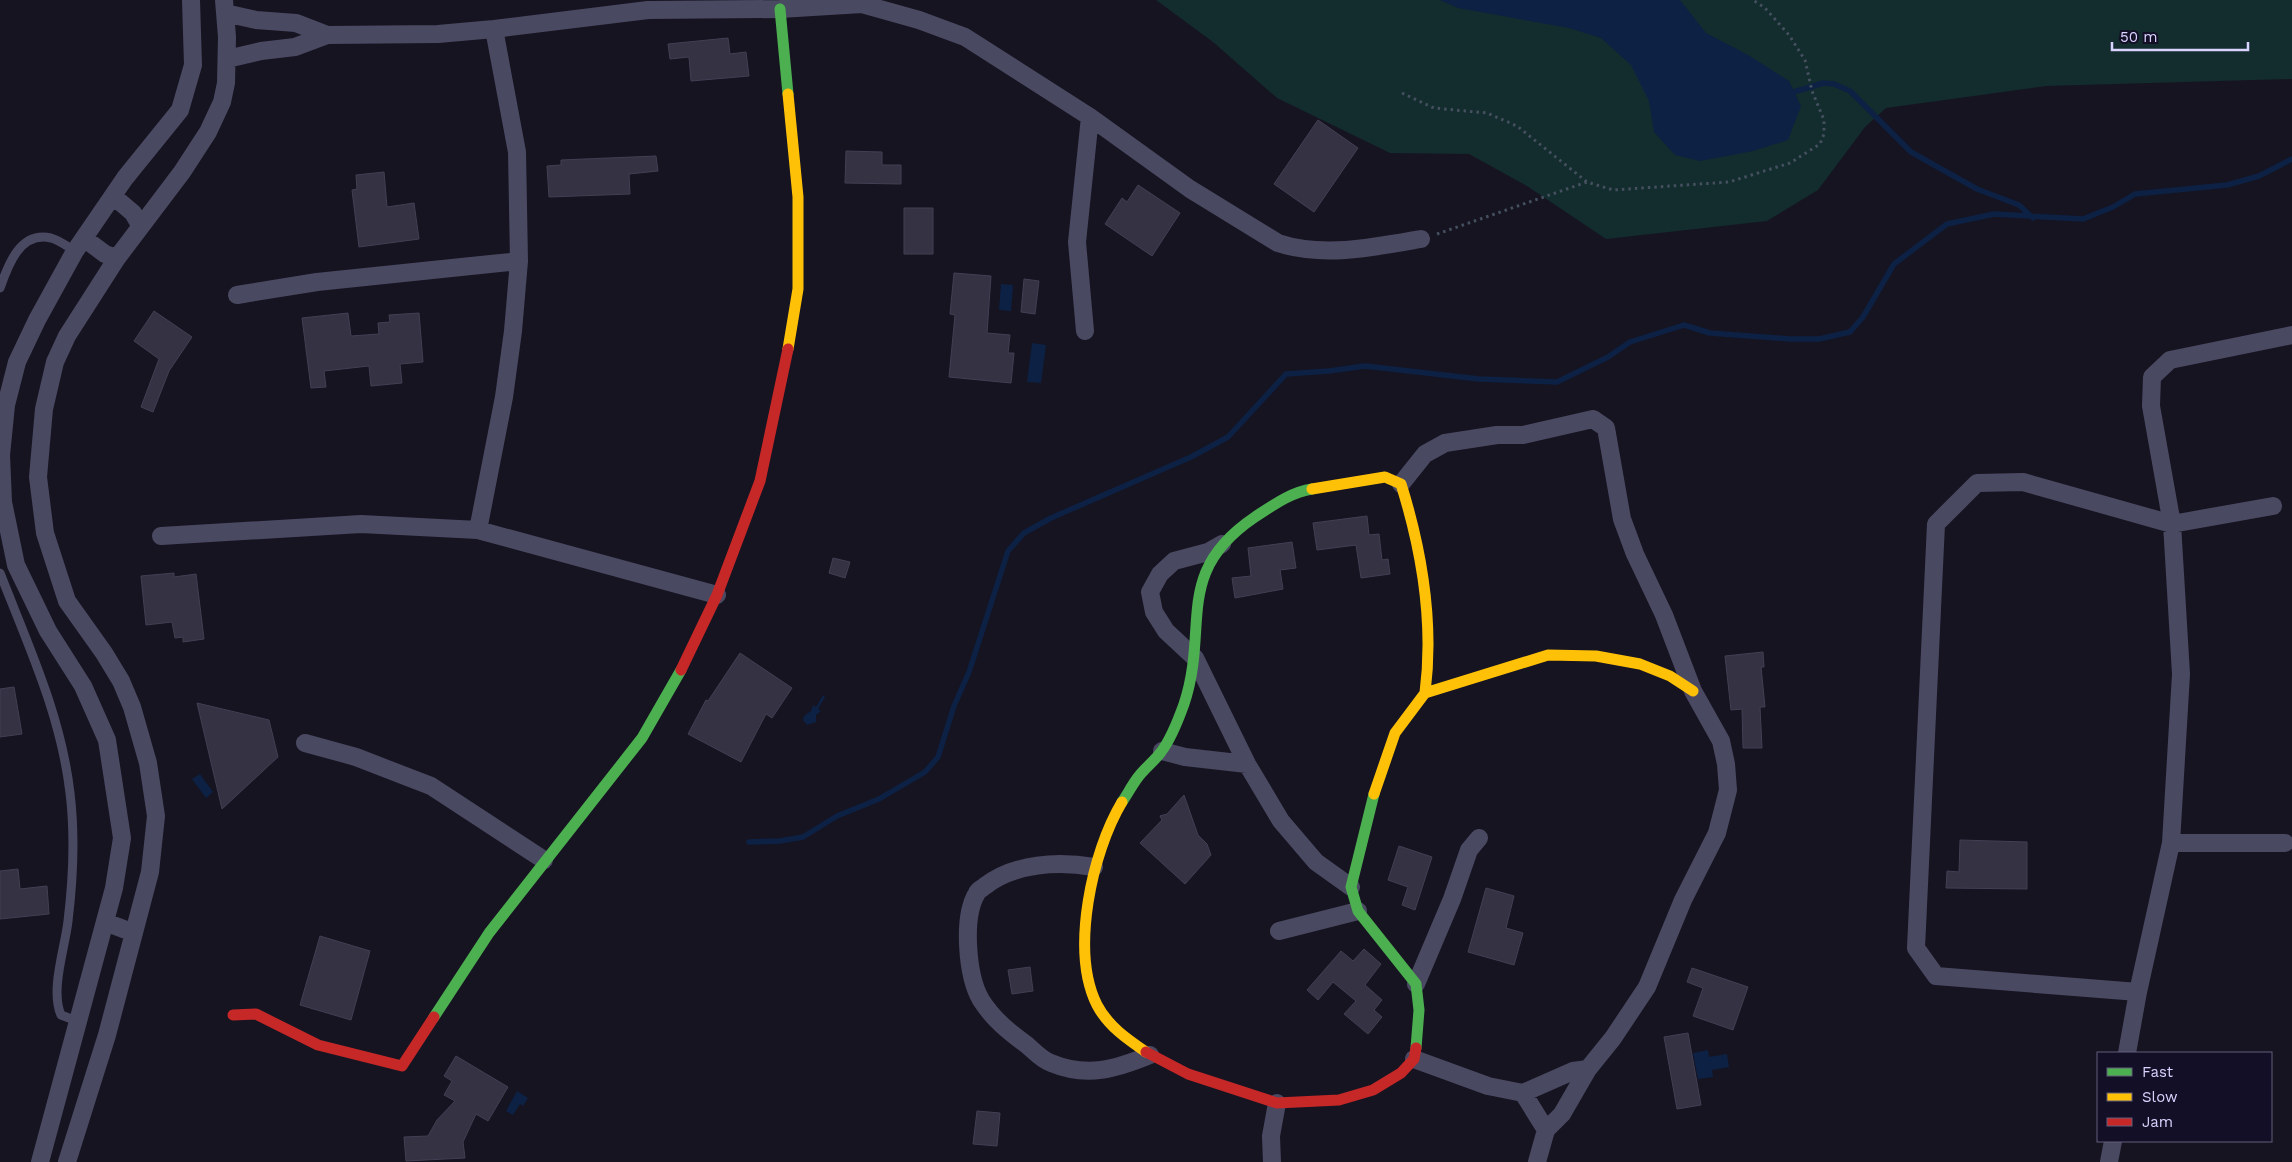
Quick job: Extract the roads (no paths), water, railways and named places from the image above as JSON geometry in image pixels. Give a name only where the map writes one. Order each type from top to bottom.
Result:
[{"type":"street","points":[[40,1162],[114,888],[122,838],[107,740],[84,686],[48,631],[16,565],[4,502],[2,473],[6,406],[17,362],[37,320],[80,245],[113,196],[180,110],[194,65],[191,0]]},
{"type":"street","points":[[67,1162],[107,1035],[150,872],[156,816],[148,763],[132,707],[121,681],[67,601],[45,533],[38,477],[44,409],[55,362],[67,336],[140,225],[182,172],[208,132],[222,102],[226,82],[227,59],[225,7],[256,20],[296,23],[327,34],[438,34],[648,10],[780,9],[862,4],[919,20],[965,37],[1090,117],[1190,189],[1278,243],[1292,248],[1333,250],[1378,246],[1422,239]]},
{"type":"street","points":[[233,1015],[256,1014],[318,1045],[402,1066],[489,933],[544,860],[642,738],[681,670],[717,595],[760,481],[786,363],[798,289],[798,196],[780,9]]},
{"type":"street","points":[[478,530],[504,398],[514,332],[519,261],[517,152],[494,29]]},
{"type":"street","points":[[227,59],[261,50],[295,47],[327,34]]},
{"type":"street","points":[[1085,331],[1077,242],[1090,117]]},
{"type":"street","points":[[113,196],[133,213],[140,225]]},
{"type":"street","points":[[80,245],[117,258]]},
{"type":"street","points":[[237,295],[317,282],[519,261]]},
{"type":"street","points":[[2127,1052],[2138,992],[2171,843],[2181,674],[2172,524],[2151,406],[2152,377],[2170,360],[2292,335]]},
{"type":"street","points":[[1401,484],[1425,454],[1445,442],[1523,435],[1593,419],[1606,428],[1622,519],[1635,554],[1664,615],[1694,691],[1721,741],[1726,764],[1728,790],[1725,810],[1717,832],[1683,900],[1647,987],[1613,1038],[1588,1069],[1562,1114],[1546,1130],[1537,1162]]},
{"type":"street","points":[[1351,887],[1316,862],[1281,822],[1248,764],[1195,658],[1166,631],[1154,612],[1150,592],[1160,574],[1174,561],[1208,552],[1223,543],[1257,514],[1304,490],[1385,477],[1401,484],[1410,511],[1418,546],[1427,625],[1428,675],[1425,693],[1395,732],[1377,783],[1351,887],[1358,911],[1416,984]]},
{"type":"street","points":[[2138,992],[1936,976],[1916,948],[1936,524],[1977,483],[2023,482],[2172,524],[2273,506]]},
{"type":"street","points":[[161,536],[361,524],[478,530],[717,595]]},
{"type":"street","points":[[1223,543],[1206,570],[1198,594],[1195,623],[1195,658],[1184,704],[1162,751],[1136,779],[1115,814],[1094,866],[1084,945],[1085,970],[1098,1005],[1117,1032],[1150,1055],[1188,1074],[1277,1103],[1338,1100],[1373,1090],[1401,1073],[1414,1059],[1418,1041],[1419,1010],[1416,984],[1452,899],[1469,850],[1479,838]]},
{"type":"street","points":[[1425,693],[1548,655],[1596,656],[1640,664],[1670,676],[1694,691]]},
{"type":"street","points":[[305,743],[356,757],[431,786],[544,860]]},
{"type":"street","points":[[1162,751],[1185,758],[1248,764]]},
{"type":"street","points":[[2171,843],[2285,843]]},
{"type":"street","points":[[1094,866],[1072,863],[1034,866],[998,876],[977,893],[968,925],[968,959],[980,998],[998,1022],[1050,1063],[1078,1070],[1107,1071],[1150,1055]]},
{"type":"street","points":[[1279,932],[1358,911]]},
{"type":"street","points":[[105,922],[134,933]]},
{"type":"street","points":[[1414,1059],[1488,1086],[1523,1093],[1573,1071],[1588,1069]]},
{"type":"street","points":[[1523,1093],[1546,1130]]},
{"type":"street","points":[[1272,1162],[1271,1136],[1277,1103]]},
{"type":"street","points":[[2109,1162],[2112,1142]]},
{"type":"lane","points":[[0,288],[9,263],[17,249],[32,239],[52,238],[80,245]]},
{"type":"lane","points":[[0,573],[40,671],[56,722],[70,793],[72,858],[68,921],[57,994],[61,1015],[77,1021]]},
{"type":"water","points":[[1440,0],[1680,0],[1706,33],[1748,55],[1789,81],[1801,106],[1788,140],[1753,151],[1700,161],[1675,155],[1654,132],[1649,101],[1631,65],[1601,38],[1569,28],[1458,8]]},
{"type":"water","points":[[1001,284],[1013,285],[1011,311],[999,310]]},
{"type":"water","points":[[1032,343],[1046,345],[1041,383],[1027,382]]},
{"type":"water","points":[[823,695],[825,697],[818,709],[821,711],[816,715],[816,722],[807,725],[803,720],[804,716],[811,711],[813,705],[816,707]]},
{"type":"water","points":[[200,774],[213,792],[206,798],[192,779]]},
{"type":"water","points":[[1708,1050],[1709,1057],[1727,1054],[1729,1067],[1712,1070],[1713,1077],[1698,1079],[1693,1053]]},
{"type":"water","points":[[517,1091],[528,1098],[523,1106],[520,1104],[513,1115],[506,1111]]},
{"type":"waterway","points":[[1794,92],[1823,83],[1834,84],[1850,91],[1911,152],[1977,189],[2019,205],[2033,218]]},
{"type":"waterway","points":[[749,842],[780,841],[803,837],[837,816],[879,799],[925,772],[938,757],[954,706],[969,672],[1008,551],[1024,533],[1051,518],[1191,457],[1228,437],[1286,374],[1365,366],[1479,379],[1557,382],[1608,357],[1630,342],[1684,325],[1710,333],[1790,339],[1819,339],[1850,332],[1863,317],[1894,264],[1947,224],[1994,214],[2083,219],[2113,207],[2135,194],[2227,185],[2259,176],[2292,159]]}]
